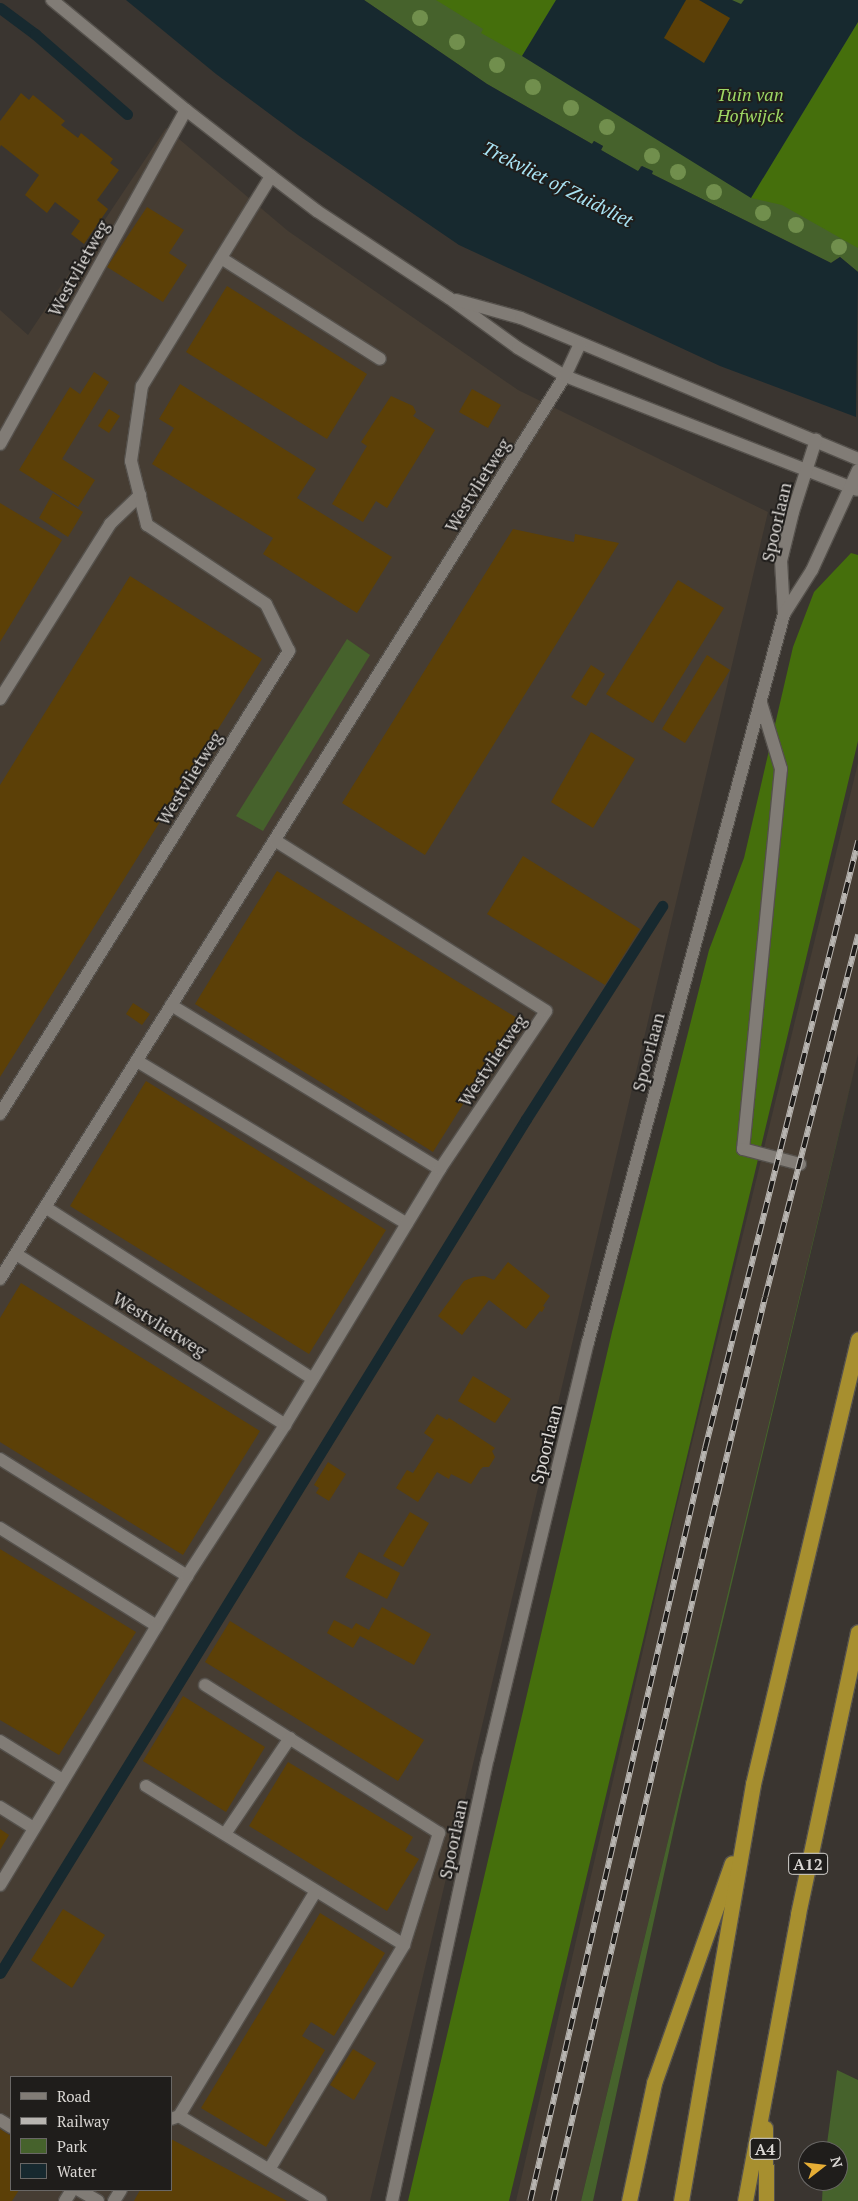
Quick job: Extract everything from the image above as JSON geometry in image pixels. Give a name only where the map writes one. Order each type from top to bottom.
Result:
[{"type":"highway","points":[[681,2201],[746,1824],[763,1737],[858,1339]]},
{"type":"highway","name":"A12","points":[[745,2201],[800,1904],[858,1632]]},
{"type":"highway","points":[[629,2201],[654,2083],[746,1824]]},
{"type":"highway","name":"A4","points":[[764,2096],[766,2201]]},
{"type":"street","points":[[52,0],[186,110],[271,176],[318,211],[449,298],[518,348],[565,376],[807,469],[854,489]]},
{"type":"street","name":"Westvlietweg","points":[[0,444],[186,110]]},
{"type":"street","name":"Westvlietweg","points":[[0,1114],[289,651],[266,604],[147,525],[131,461],[142,386],[271,176]]},
{"type":"street","points":[[221,258],[380,359]]},
{"type":"street","points":[[449,298],[521,318],[858,459]]},
{"type":"street","name":"Westvlietweg","points":[[0,1279],[276,841],[565,376],[580,344]]},
{"type":"street","name":"Spoorlaan","points":[[392,2201],[488,1758],[588,1342],[784,614],[781,561],[793,512],[816,440]]},
{"type":"street","name":"Spoorlaan","points":[[784,614],[812,570],[854,489],[858,470]]},
{"type":"street","points":[[0,699],[110,524],[140,495]]},
{"type":"street","points":[[761,703],[781,769],[743,1149],[800,1164]]},
{"type":"street","name":"Westvlietweg","points":[[0,1885],[187,1576],[285,1425],[440,1169],[546,1010],[276,841]]},
{"type":"street","points":[[171,1005],[440,1169]]},
{"type":"street","points":[[137,1061],[407,1224]]},
{"type":"street","name":"Westvlietweg","points":[[45,1207],[313,1378]]},
{"type":"street","name":"Westvlietweg","points":[[16,1254],[285,1425]]},
{"type":"street","points":[[0,1459],[187,1576]]},
{"type":"street","points":[[0,1528],[157,1626]]},
{"type":"street","name":"Spoorlaan","points":[[206,1685],[439,1833],[404,1945],[269,2170]]},
{"type":"street","points":[[225,1834],[290,1738]]},
{"type":"street","points":[[0,1741],[63,1780]]},
{"type":"street","points":[[146,1786],[404,1945]]},
{"type":"street","points":[[0,1807],[34,1828]]},
{"type":"street","points":[[316,1891],[175,2117],[321,2201]]},
{"type":"street","points":[[81,2191],[98,2201]]},
{"type":"shaded area","points":[[166,128],[288,231],[518,390],[768,512],[370,2201],[0,2201],[0,310],[28,335]]},
{"type":"shaded area","points":[[858,763],[858,1054],[581,2201],[516,2201],[670,1533]]},
{"type":"green space","name":"Tuin van Hofwijck","points":[[364,0],[858,0],[858,272],[840,257],[831,263],[652,174],[641,166],[638,172],[601,150],[603,146],[594,141],[592,144],[487,84]]},
{"type":"green space","points":[[436,0],[556,0],[522,56],[481,33],[483,29]]},
{"type":"green space","points":[[858,22],[858,248],[782,205],[751,198]]},
{"type":"green space","points":[[851,553],[858,555],[858,741],[509,2201],[408,2201],[612,1332],[709,950],[744,858],[793,647],[814,592]]},
{"type":"green space","points":[[347,639],[370,655],[263,831],[236,816]]},
{"type":"green space","points":[[858,1054],[681,1796],[593,2201],[581,2201]]},
{"type":"green space","points":[[837,2070],[858,2080],[858,2201],[822,2201],[822,2191],[848,2191],[848,2141],[827,2141]]},
{"type":"water","name":"Trekvliet of Zuidvliet","points":[[126,0],[364,0],[487,84],[592,144],[594,141],[603,146],[601,150],[638,171],[642,166],[653,171],[652,174],[831,263],[840,257],[858,272],[856,417],[720,366],[459,245],[298,135],[216,74]]},
{"type":"water","points":[[556,0],[732,0],[741,4],[744,0],[858,0],[858,22],[751,198],[522,56]]},
{"type":"water","points":[[25,1935],[0,1979],[0,1967]]},
{"type":"building","points":[[686,0],[699,0],[730,18],[704,63],[664,38]]},
{"type":"building","points":[[21,93],[29,100],[33,95],[65,121],[61,125],[78,138],[81,133],[113,159],[110,163],[119,170],[97,200],[108,209],[84,244],[71,234],[80,221],[55,202],[47,213],[25,195],[39,175],[1,145],[0,147],[0,121]]},
{"type":"building","points":[[147,207],[184,230],[169,253],[187,265],[163,302],[107,267]]},
{"type":"building","points":[[227,286],[367,374],[327,439],[186,352]]},
{"type":"building","points":[[94,372],[109,382],[62,459],[95,480],[78,507],[19,470],[70,387],[80,394]]},
{"type":"building","points":[[180,384],[316,469],[297,498],[392,557],[357,613],[263,554],[273,538],[152,464],[174,428],[159,419]]},
{"type":"building","points":[[472,389],[501,405],[488,428],[459,412]]},
{"type":"building","points":[[391,396],[413,406],[416,412],[413,416],[435,430],[387,508],[376,501],[363,522],[332,504],[367,446],[361,442]]},
{"type":"building","points":[[109,409],[120,416],[109,433],[98,426]]},
{"type":"building","points":[[53,493],[83,512],[68,537],[39,518]]},
{"type":"building","points":[[0,503],[62,540],[0,642]]},
{"type":"building","points":[[513,529],[574,542],[575,534],[619,543],[425,855],[342,803]]},
{"type":"building","points":[[130,576],[262,659],[0,1077],[0,785]]},
{"type":"building","points":[[678,580],[724,608],[653,723],[606,694]]},
{"type":"building","points":[[707,655],[730,670],[685,743],[662,729]]},
{"type":"building","points":[[591,665],[605,674],[586,706],[571,697]]},
{"type":"building","points":[[591,732],[635,759],[593,828],[551,802]]},
{"type":"building","points":[[523,856],[640,929],[605,985],[487,914]]},
{"type":"building","points":[[277,871],[517,1018],[433,1152],[195,1004]]},
{"type":"building","points":[[133,1003],[150,1014],[142,1025],[126,1014]]},
{"type":"building","points":[[146,1081],[386,1230],[309,1354],[70,1206]]},
{"type":"building","points":[[508,1262],[550,1296],[543,1306],[545,1307],[542,1312],[540,1311],[526,1329],[489,1300],[462,1335],[438,1316],[464,1281],[484,1276],[494,1280]]},
{"type":"building","points":[[21,1283],[260,1431],[183,1555],[0,1442],[0,1318]]},
{"type":"building","points":[[473,1376],[511,1399],[495,1423],[458,1401]]},
{"type":"building","points":[[437,1414],[447,1420],[449,1418],[495,1448],[492,1451],[495,1457],[489,1467],[483,1467],[480,1470],[471,1484],[451,1474],[449,1479],[437,1472],[418,1502],[396,1488],[407,1470],[413,1473],[434,1440],[424,1433]]},
{"type":"building","points":[[328,1462],[346,1474],[329,1501],[316,1493],[319,1488],[314,1485]]},
{"type":"building","points":[[410,1512],[429,1523],[403,1567],[383,1556]]},
{"type":"building","points":[[0,1549],[136,1632],[59,1755],[0,1720]]},
{"type":"building","points":[[359,1552],[400,1573],[387,1599],[345,1577]]},
{"type":"building","points":[[382,1607],[431,1634],[414,1665],[360,1636],[353,1648],[327,1633],[334,1620],[352,1629],[356,1623],[369,1630]]},
{"type":"building","points":[[230,1621],[424,1740],[398,1781],[205,1662]]},
{"type":"building","points":[[183,1696],[265,1747],[226,1812],[143,1761]]},
{"type":"building","points":[[288,1762],[413,1837],[405,1851],[419,1859],[387,1911],[249,1826]]},
{"type":"building","points":[[0,1829],[9,1835],[0,1850]]},
{"type":"building","points":[[63,1909],[105,1935],[72,1988],[31,1960]]},
{"type":"building","points":[[320,1913],[385,1953],[334,2036],[311,2022],[302,2036],[325,2050],[266,2147],[201,2108]]},
{"type":"building","points":[[353,2049],[376,2063],[354,2100],[330,2085]]},
{"type":"building","points":[[0,2129],[10,2135],[10,2191],[18,2191],[12,2201],[0,2201]]},
{"type":"building","points":[[172,2140],[287,2201],[134,2201],[139,2191],[172,2191]]},
{"type":"waterway","points":[[0,8],[35,34],[127,114]]},
{"type":"waterway","points":[[0,1973],[526,1119],[662,906]]},
{"type":"railway","points":[[530,2201],[705,1448],[858,841]]},
{"type":"railway","points":[[553,2201],[702,1559],[765,1297],[858,935]]}]
